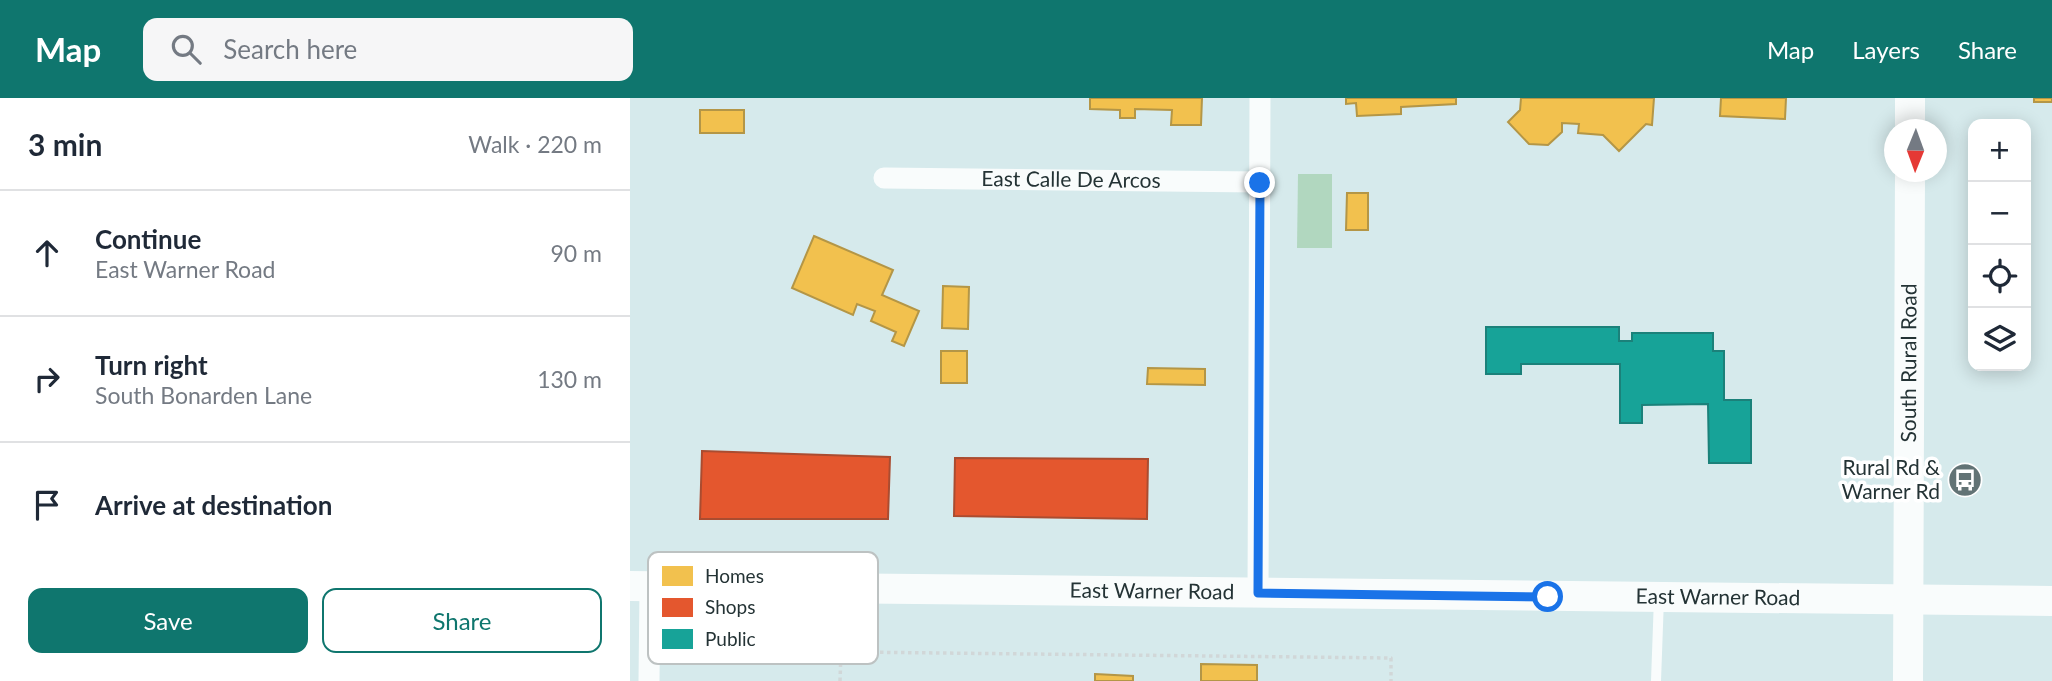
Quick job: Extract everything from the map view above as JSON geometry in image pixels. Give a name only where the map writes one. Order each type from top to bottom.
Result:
[{"type":"main road","points":[[1910,98],[1910,119]]},
{"type":"main road","name":"South Rural Road","points":[[1908,681],[1910,182]]},
{"type":"main road","name":"East Warner Road","points":[[878,589],[2052,601]]},
{"type":"street","points":[[1258,593],[1260,98]]},
{"type":"street","name":"East Calle De Arcos","points":[[884,178],[1260,183]]},
{"type":"street","points":[[640,586],[648,637]]},
{"type":"lane","points":[[1656,681],[1659,598]]},
{"type":"path","points":[[878,652],[1391,658],[1391,681]]},
{"type":"green space","points":[[1298,174],[1332,174],[1332,248],[1297,248]]},
{"type":"building: Homes","points":[[1090,98],[1202,98],[1201,125],[1171,125],[1172,110],[1135,109],[1135,118],[1120,118],[1120,110],[1090,109]]},
{"type":"building: Homes","points":[[1346,98],[1456,98],[1456,104],[1401,107],[1401,114],[1357,116],[1356,103],[1346,104]]},
{"type":"building: Homes","points":[[1521,98],[1654,98],[1652,125],[1646,124],[1619,151],[1603,135],[1578,133],[1579,124],[1562,123],[1562,132],[1548,145],[1529,144],[1508,122],[1520,110]]},
{"type":"building: Homes","points":[[1721,98],[1786,98],[1785,119],[1720,116]]},
{"type":"building: Homes","points":[[2034,98],[2052,98],[2052,102],[2034,102]]},
{"type":"building: Homes","points":[[700,110],[744,110],[744,133],[700,133]]},
{"type":"building: Homes","points":[[1347,193],[1368,193],[1368,230],[1346,230]]},
{"type":"building: Homes","points":[[814,236],[893,270],[882,295],[919,311],[904,346],[892,341],[896,332],[871,321],[875,311],[857,304],[853,315],[792,288]]},
{"type":"building: Homes","points":[[943,286],[969,287],[968,329],[942,328]]},
{"type":"building: Homes","points":[[941,351],[967,351],[967,383],[941,383]]},
{"type":"building: Homes","points":[[1148,368],[1205,369],[1205,385],[1147,384]]},
{"type":"building: Homes","points":[[1962,478],[1968,479],[1966,489],[1961,488]]},
{"type":"building: Homes","points":[[1201,664],[1257,665],[1257,681],[1201,681]]},
{"type":"building: Homes","points":[[1095,674],[1133,676],[1133,681],[1095,681]]},
{"type":"building: Shops","points":[[702,451],[890,457],[888,519],[700,519]]},
{"type":"building: Shops","points":[[955,458],[1148,459],[1147,519],[954,516]]},
{"type":"building: Public","points":[[1486,327],[1619,327],[1619,341],[1632,341],[1632,333],[1713,333],[1713,351],[1724,351],[1724,400],[1751,400],[1751,463],[1709,463],[1708,404],[1642,405],[1642,423],[1620,423],[1620,364],[1521,364],[1521,374],[1486,374]]},
{"type":"place","name":"Rural Rd & Warner Rd","points":[[1965,480]]},
{"type":"route","points":[[1260,183],[1258,593],[1548,597]]}]
